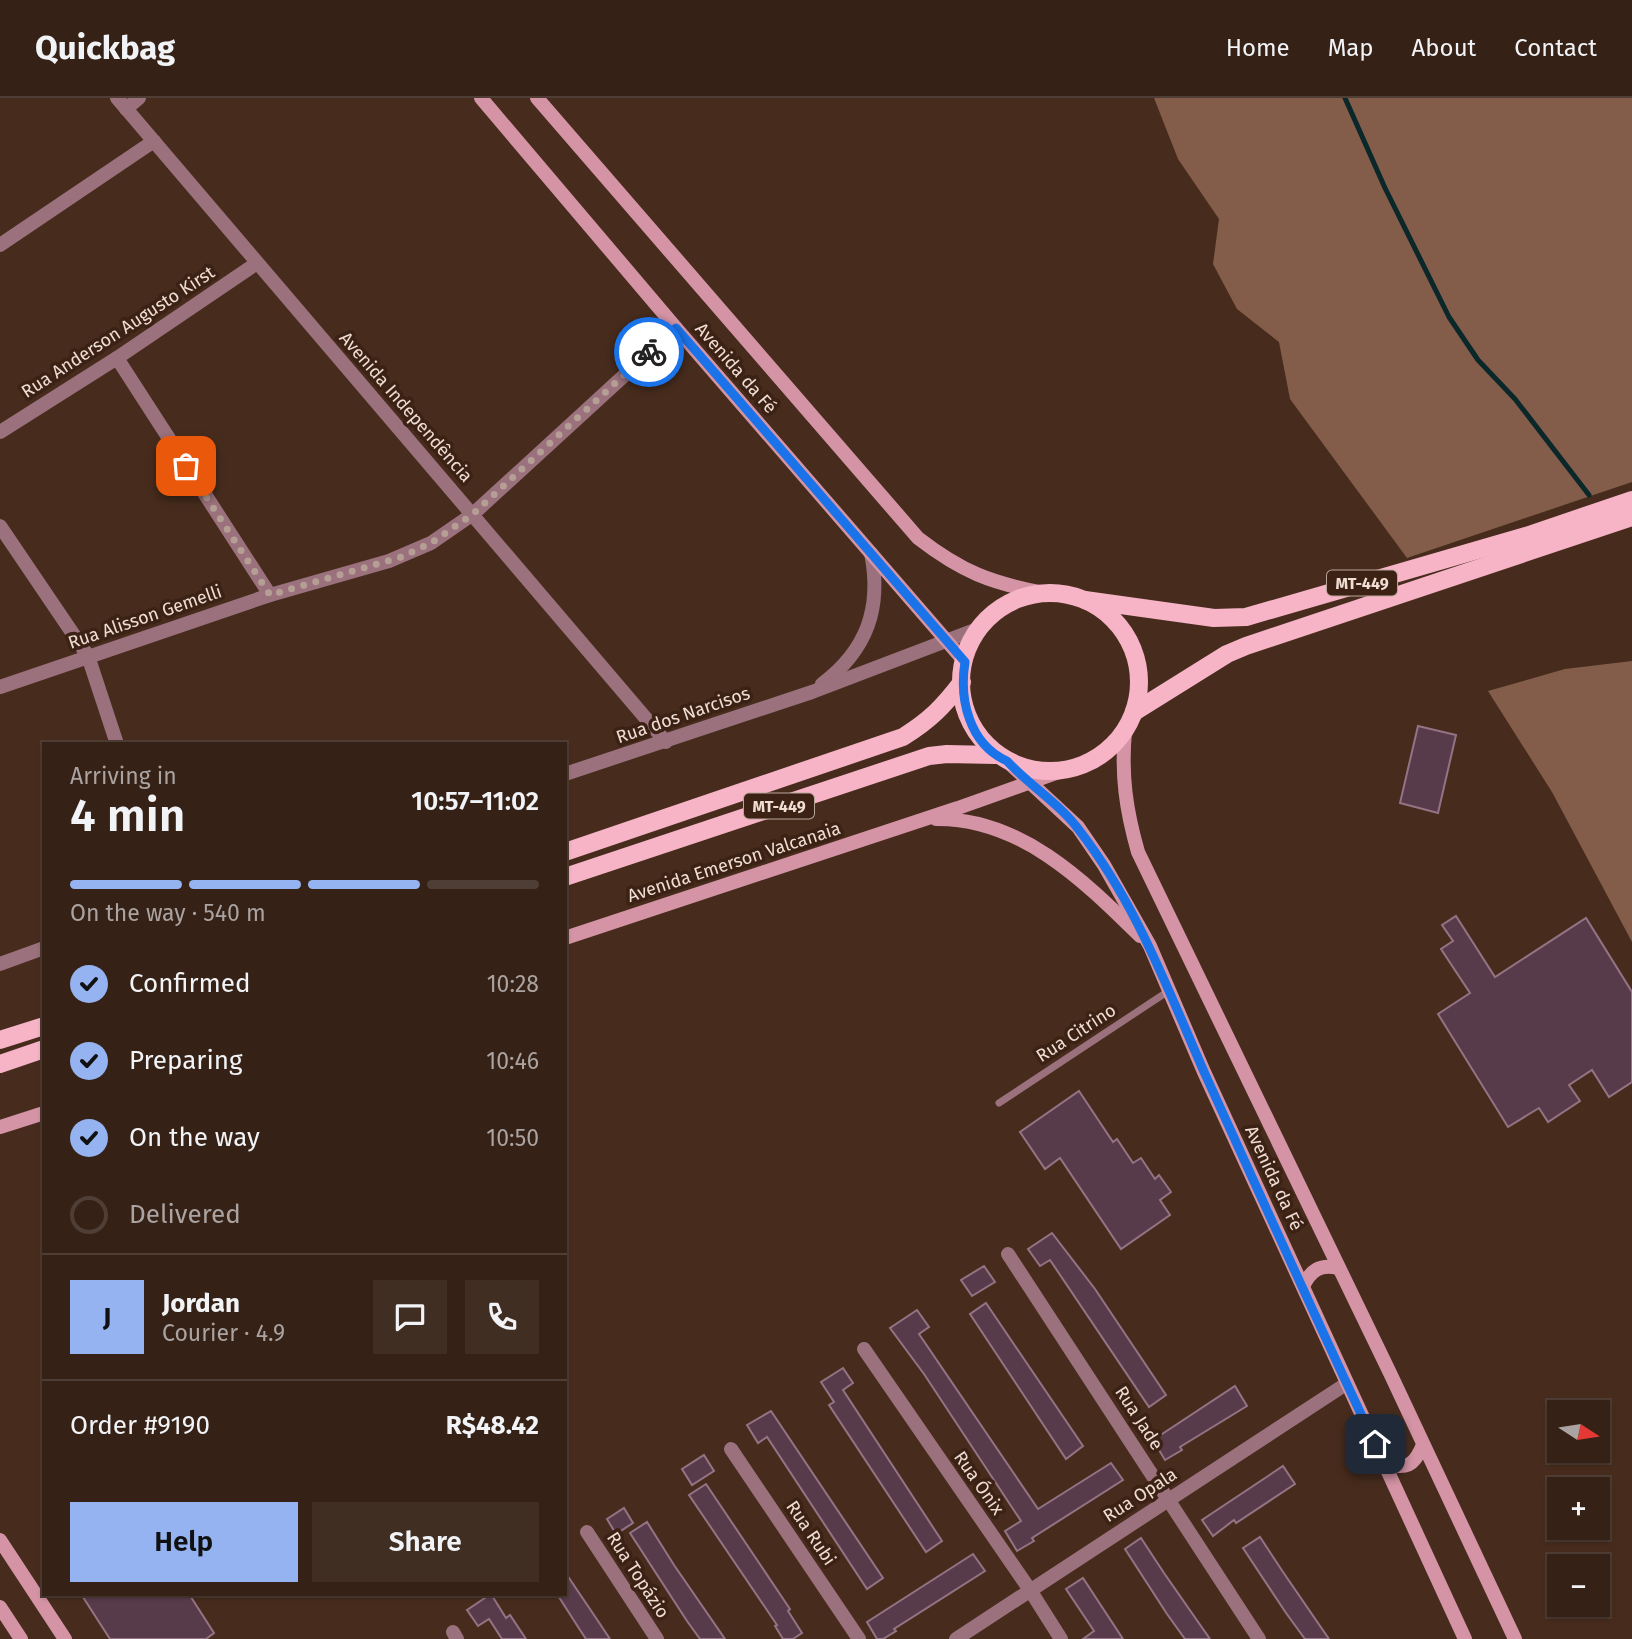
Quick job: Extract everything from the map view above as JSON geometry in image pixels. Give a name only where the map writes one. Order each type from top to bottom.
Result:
[{"type":"main road","name":"Avenida da Fé","points":[[481,98],[965,662]]},
{"type":"main road","name":"Avenida da Fé","points":[[537,98],[918,538],[946,559],[974,574],[1003,585],[1044,593]]},
{"type":"main road","name":"MT-449","points":[[1001,758],[971,724],[963,700],[962,682],[968,649],[980,628],[998,610],[1020,598],[1044,593],[1065,594],[1085,600],[1214,618],[1246,617],[1526,536],[1632,500]]},
{"type":"main road","name":"MT-449","points":[[1134,712],[1227,654],[1246,646],[1632,517]]},
{"type":"main road","name":"MT-449","points":[[567,876],[929,756],[947,754],[1001,758],[1032,770],[1059,772],[1084,765],[1107,751],[1125,731],[1139,692],[1139,670],[1132,648],[1120,627],[1103,610],[1085,600]]},
{"type":"main road","name":"MT-449","points":[[567,851],[903,737],[928,721],[962,682]]},
{"type":"main road","name":"Avenida da Fé","points":[[1125,731],[1124,790],[1127,815],[1138,852],[1390,1373],[1515,1639]]},
{"type":"main road","name":"Avenida da Fé","points":[[1001,758],[1077,827],[1130,906],[1346,1384],[1465,1639]]},
{"type":"main road","name":"Avenida Emerson Valcanaia","points":[[567,938],[1059,772]]},
{"type":"main road","points":[[914,822],[963,821],[992,827],[1018,837],[1080,879],[1150,946]]},
{"type":"main road","points":[[0,1040],[42,1027]]},
{"type":"main road","points":[[0,1064],[42,1050]]},
{"type":"main road","points":[[0,1127],[42,1113]]},
{"type":"main road","points":[[1303,1286],[1308,1276],[1317,1268],[1338,1268]]},
{"type":"main road","points":[[1384,1464],[1404,1467],[1409,1465],[1418,1457],[1423,1446]]},
{"type":"main road","points":[[0,1540],[65,1639]]},
{"type":"main road","points":[[0,1607],[21,1639]]},
{"type":"street","points":[[122,103],[139,98]]},
{"type":"street","name":"Avenida Independência","points":[[122,103],[666,741]]},
{"type":"street","points":[[0,245],[154,141]]},
{"type":"street","name":"Rua Anderson Augusto Kirst","points":[[0,432],[117,358],[257,263]]},
{"type":"street","name":"Rua Alisson Gemelli","points":[[0,687],[270,595],[401,557],[438,539],[473,514],[676,328]]},
{"type":"street","points":[[117,358],[270,595]]},
{"type":"street","points":[[0,526],[88,656],[116,742]]},
{"type":"street","name":"Rua dos Narcisos","points":[[813,692],[841,667],[865,633],[873,612],[876,593],[871,553]]},
{"type":"street","name":"Rua dos Narcisos","points":[[567,773],[813,692],[980,628]]},
{"type":"street","points":[[0,964],[42,949]]},
{"type":"street","name":"Rua Jade","points":[[1008,1254],[1259,1639]]},
{"type":"street","name":"Rua Ónix","points":[[864,1349],[1061,1639]]},
{"type":"street","name":"Rua Opala","points":[[956,1639],[1346,1384]]},
{"type":"street","name":"Rua Rubi","points":[[731,1449],[859,1639]]},
{"type":"street","name":"Rua Topázio","points":[[587,1532],[657,1639]]},
{"type":"lane","name":"Rua Citrino","points":[[999,1102],[1170,990]]},
{"type":"shaded area","points":[[1154,98],[1632,98],[1632,482],[1407,558],[1290,399],[1279,342],[1237,309],[1213,264],[1219,219],[1178,159]]},
{"type":"shaded area","points":[[1632,661],[1632,942],[1552,792],[1488,691],[1565,669]]},
{"type":"building","points":[[1418,726],[1456,735],[1438,813],[1400,803]]},
{"type":"building","points":[[1456,916],[1495,977],[1586,918],[1632,992],[1632,1082],[1609,1097],[1592,1070],[1569,1085],[1580,1101],[1548,1122],[1539,1108],[1508,1127],[1438,1014],[1470,993],[1441,949],[1453,941],[1442,925]]},
{"type":"building","points":[[1079,1091],[1113,1142],[1117,1139],[1133,1163],[1141,1158],[1155,1179],[1159,1175],[1171,1192],[1160,1200],[1170,1215],[1121,1249],[1060,1158],[1045,1169],[1020,1132]]},
{"type":"building","points":[[1052,1233],[1095,1289],[1166,1395],[1149,1407],[1050,1260],[1040,1266],[1028,1249]]},
{"type":"building","points":[[984,1266],[995,1282],[972,1296],[961,1280]]},
{"type":"building","points":[[986,1303],[1083,1446],[1066,1459],[970,1314]]},
{"type":"building","points":[[917,1310],[929,1327],[919,1334],[1038,1509],[1111,1463],[1123,1480],[1032,1538],[1034,1541],[1017,1551],[1005,1531],[1021,1521],[924,1374],[890,1328]]},
{"type":"building","points":[[843,1368],[853,1383],[843,1390],[942,1541],[926,1552],[829,1405],[834,1402],[821,1382]]},
{"type":"building","points":[[1235,1386],[1247,1406],[1180,1447],[1182,1450],[1165,1460],[1153,1440]]},
{"type":"building","points":[[771,1411],[883,1578],[867,1589],[767,1437],[758,1443],[747,1425]]},
{"type":"building","points":[[704,1455],[714,1471],[692,1485],[682,1469]]},
{"type":"building","points":[[1283,1466],[1295,1484],[1236,1523],[1234,1520],[1213,1536],[1202,1520]]},
{"type":"building","points":[[706,1484],[790,1609],[788,1611],[802,1633],[793,1639],[783,1639],[775,1626],[777,1625],[689,1495]]},
{"type":"building","points":[[624,1508],[633,1523],[616,1534],[607,1519]]},
{"type":"building","points":[[647,1522],[725,1639],[700,1639],[687,1621],[630,1533]]},
{"type":"building","points":[[1260,1537],[1329,1639],[1305,1639],[1286,1613],[1243,1548]]},
{"type":"building","points":[[1141,1538],[1210,1639],[1185,1639],[1167,1614],[1125,1549]]},
{"type":"building","points":[[973,1554],[985,1571],[894,1629],[896,1631],[883,1639],[877,1639],[867,1622]]},
{"type":"building","points":[[567,1575],[610,1639],[586,1639],[558,1596],[567,1596]]},
{"type":"building","points":[[1083,1578],[1123,1639],[1083,1639],[1094,1631],[1066,1589]]},
{"type":"building","points":[[82,1596],[190,1596],[214,1633],[206,1639],[110,1639]]},
{"type":"building","points":[[492,1596],[506,1618],[510,1615],[526,1639],[502,1639],[489,1619],[478,1626],[467,1610]]},
{"type":"waterway","points":[[1345,98],[1385,188],[1449,317],[1478,360],[1515,399],[1589,495]]},
{"type":"way so far","points":[[186,466],[270,595],[401,557],[444,535],[473,514],[649,352]]},
{"type":"route","points":[[649,352],[676,328],[965,662],[963,700],[971,724],[995,755],[1007,761],[1077,827],[1104,865],[1130,906],[1150,946],[1204,1072],[1375,1444]]}]
